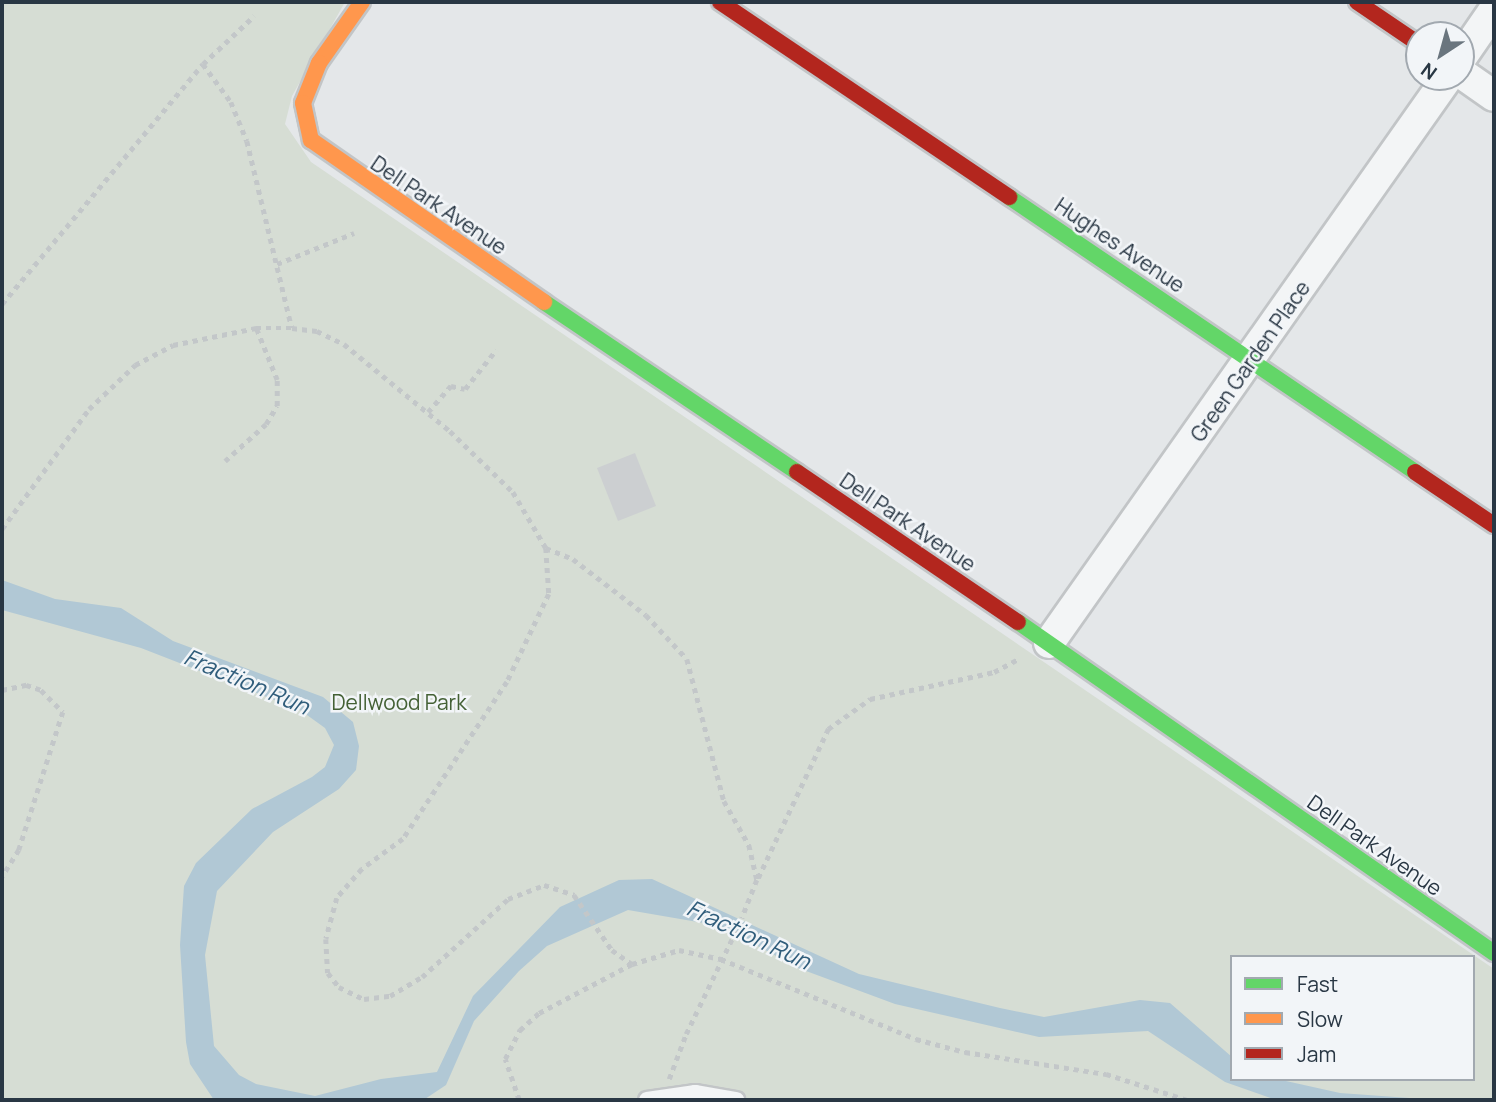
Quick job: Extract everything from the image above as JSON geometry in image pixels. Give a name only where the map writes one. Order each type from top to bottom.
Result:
[{"type":"street","name":"Dell Park Avenue","points":[[362,2],[310,80],[303,103],[304,125],[328,155],[1049,643],[1494,953]]},
{"type":"street","name":"Hughes Avenue","points":[[720,2],[1253,359],[1494,525]]},
{"type":"street","points":[[1357,2],[1405,35]]},
{"type":"street","points":[[1477,47],[1494,10]]},
{"type":"street","points":[[1475,83],[1494,96]]},
{"type":"street","name":"Green Garden Place","points":[[1049,643],[1253,359],[1438,91]]},
{"type":"lane","points":[[647,1100],[695,1093],[736,1100]]},
{"type":"path","points":[[2,304],[203,64],[254,16]]},
{"type":"path","points":[[203,64],[231,102],[247,141],[292,328]]},
{"type":"path","points":[[277,264],[354,233]]},
{"type":"path","points":[[225,461],[266,424],[277,405],[277,380],[256,328]]},
{"type":"path","points":[[2,529],[89,409],[135,365],[173,345],[256,328],[317,331],[344,344],[428,412],[513,492],[546,548],[549,594],[529,644],[403,839],[362,869],[337,898],[326,939],[328,973],[351,994],[364,999],[390,996],[422,977],[528,888],[544,885],[574,894],[598,931],[632,964]]},
{"type":"path","points":[[428,412],[451,386],[466,389],[496,350]]},
{"type":"path","points":[[546,548],[573,559],[646,615],[687,659],[724,801],[749,845],[757,880]]},
{"type":"path","points":[[666,1098],[685,1034],[742,918],[757,880],[828,730],[870,699],[994,672],[1049,643]]},
{"type":"path","points":[[2,690],[26,685],[41,690],[63,712],[19,850],[2,877]]},
{"type":"path","points":[[519,1100],[505,1059],[520,1030],[539,1013],[632,964],[679,950],[720,959],[916,1039],[965,1052],[1105,1074],[1187,1100]]},
{"type":"green space","name":"Dellwood Park","points":[[2,2],[345,2],[292,96],[285,124],[311,162],[1473,955],[1230,955],[1230,1081],[1475,1081],[1475,956],[1494,969],[1494,1100],[2,1100]]},
{"type":"water","name":"Fraction Run","points":[[2,580],[55,599],[121,608],[173,641],[323,697],[353,722],[359,746],[356,770],[339,789],[273,832],[217,891],[205,955],[214,1046],[239,1075],[256,1084],[315,1096],[381,1079],[437,1072],[473,996],[560,907],[619,880],[652,879],[859,974],[1000,1008],[1044,1017],[1140,1000],[1170,1003],[1230,1055],[1230,1081],[1286,1081],[1340,1093],[1437,1100],[1276,1100],[1225,1082],[1148,1031],[1039,1037],[895,1004],[798,968],[721,926],[628,910],[547,946],[519,971],[474,1021],[446,1085],[425,1099],[214,1100],[190,1064],[186,1042],[180,945],[184,886],[196,863],[252,809],[312,777],[325,767],[334,745],[325,728],[300,710],[141,648],[2,610]]},
{"type":"building","points":[[635,453],[656,506],[618,521],[597,468]]},
{"type":"traffic: fast","points":[[1009,197],[1415,472]]},
{"type":"traffic: fast","points":[[544,302],[797,472]]},
{"type":"traffic: fast","points":[[1018,622],[1494,953]]},
{"type":"traffic: slow","points":[[362,2],[319,63],[303,103],[311,140],[544,302]]},
{"type":"traffic: jam","points":[[720,2],[1009,197]]},
{"type":"traffic: jam","points":[[1357,2],[1405,35]]},
{"type":"traffic: jam","points":[[797,472],[1018,622]]},
{"type":"traffic: jam","points":[[1415,472],[1494,525]]}]
